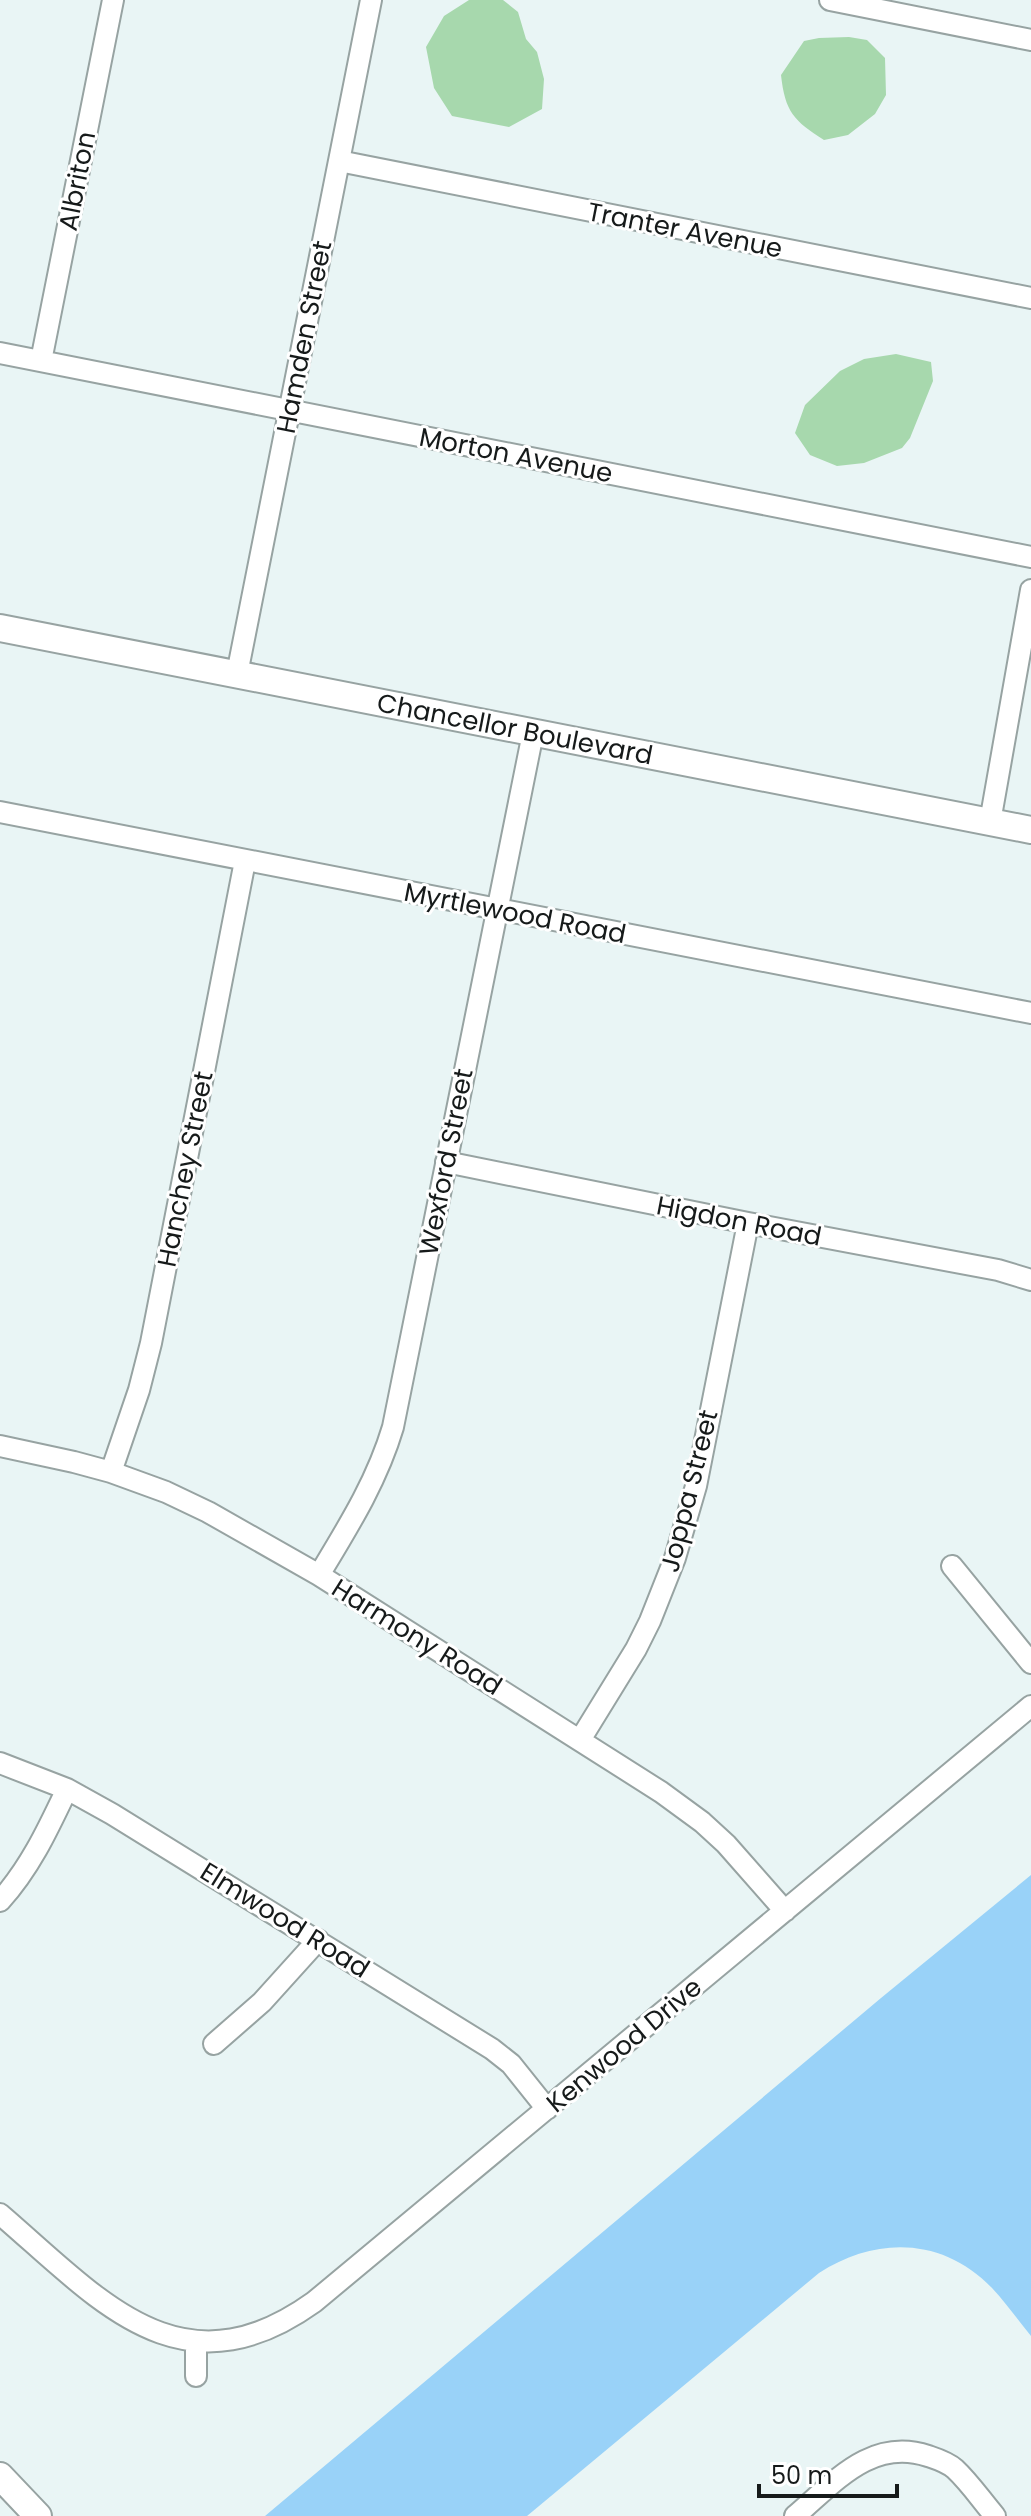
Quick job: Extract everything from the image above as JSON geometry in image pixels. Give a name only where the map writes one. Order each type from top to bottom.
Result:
[{"type":"street","name":"Albriton","points":[[41,361],[113,0]]},
{"type":"street","name":"Hamden Street","points":[[237,674],[371,0]]},
{"type":"street","points":[[830,0],[888,6],[1031,40]]},
{"type":"street","name":"Tranter Avenue","points":[[339,161],[1031,298]]},
{"type":"street","name":"Morton Avenue","points":[[0,353],[1031,557]]},
{"type":"street","points":[[990,822],[1031,590]]},
{"type":"street","name":"Chancellor Boulevard","points":[[0,628],[1031,830]]},
{"type":"street","name":"Wexford Street","points":[[319,1575],[365,1498],[386,1453],[396,1414],[533,733]]},
{"type":"street","name":"Myrtlewood Road","points":[[0,812],[1031,1013]]},
{"type":"street","name":"Hanchey Street","points":[[111,1472],[139,1390],[151,1343],[245,861]]},
{"type":"street","name":"Higdon Road","points":[[446,1162],[998,1270],[1031,1280]]},
{"type":"street","name":"Joppa Street","points":[[580,1740],[636,1649],[675,1558],[696,1486],[748,1223]]},
{"type":"street","name":"Harmony Road","points":[[0,1446],[111,1472],[166,1492],[208,1512],[319,1575],[661,1792],[726,1844],[785,1911]]},
{"type":"street","points":[[952,1566],[1031,1663]]},
{"type":"street","name":"Kenwood Drive","points":[[0,2214],[117,2313],[154,2331],[196,2342],[235,2339],[261,2332],[299,2314],[1031,1706]]},
{"type":"street","name":"Elmwood Road","points":[[0,1763],[67,1789],[112,1814],[503,2056],[547,2109]]},
{"type":"street","points":[[0,1901],[30,1862],[67,1789]]},
{"type":"street","points":[[214,2044],[262,2002],[318,1940]]},
{"type":"street","points":[[196,2342],[196,2376]]},
{"type":"street","points":[[795,2516],[860,2462],[875,2455],[899,2451],[939,2459],[954,2468],[995,2516]]},
{"type":"street","points":[[0,2476],[38,2516]]},
{"type":"green space","points":[[469,0],[503,0],[518,12],[526,39],[537,52],[544,79],[542,109],[509,127],[452,116],[434,88],[426,47],[444,16]]},
{"type":"green space","points":[[849,37],[867,40],[885,58],[886,95],[875,114],[848,135],[824,140],[798,121],[788,107],[781,75],[804,41]]},
{"type":"green space","points":[[896,354],[931,362],[933,381],[910,438],[902,448],[864,463],[837,466],[810,455],[795,433],[805,405],[840,371],[864,359]]},
{"type":"water","points":[[1031,1875],[1031,2336],[992,2288],[973,2271],[952,2259],[931,2251],[908,2248],[886,2248],[863,2253],[819,2273],[527,2516],[265,2516],[881,1998]]}]
